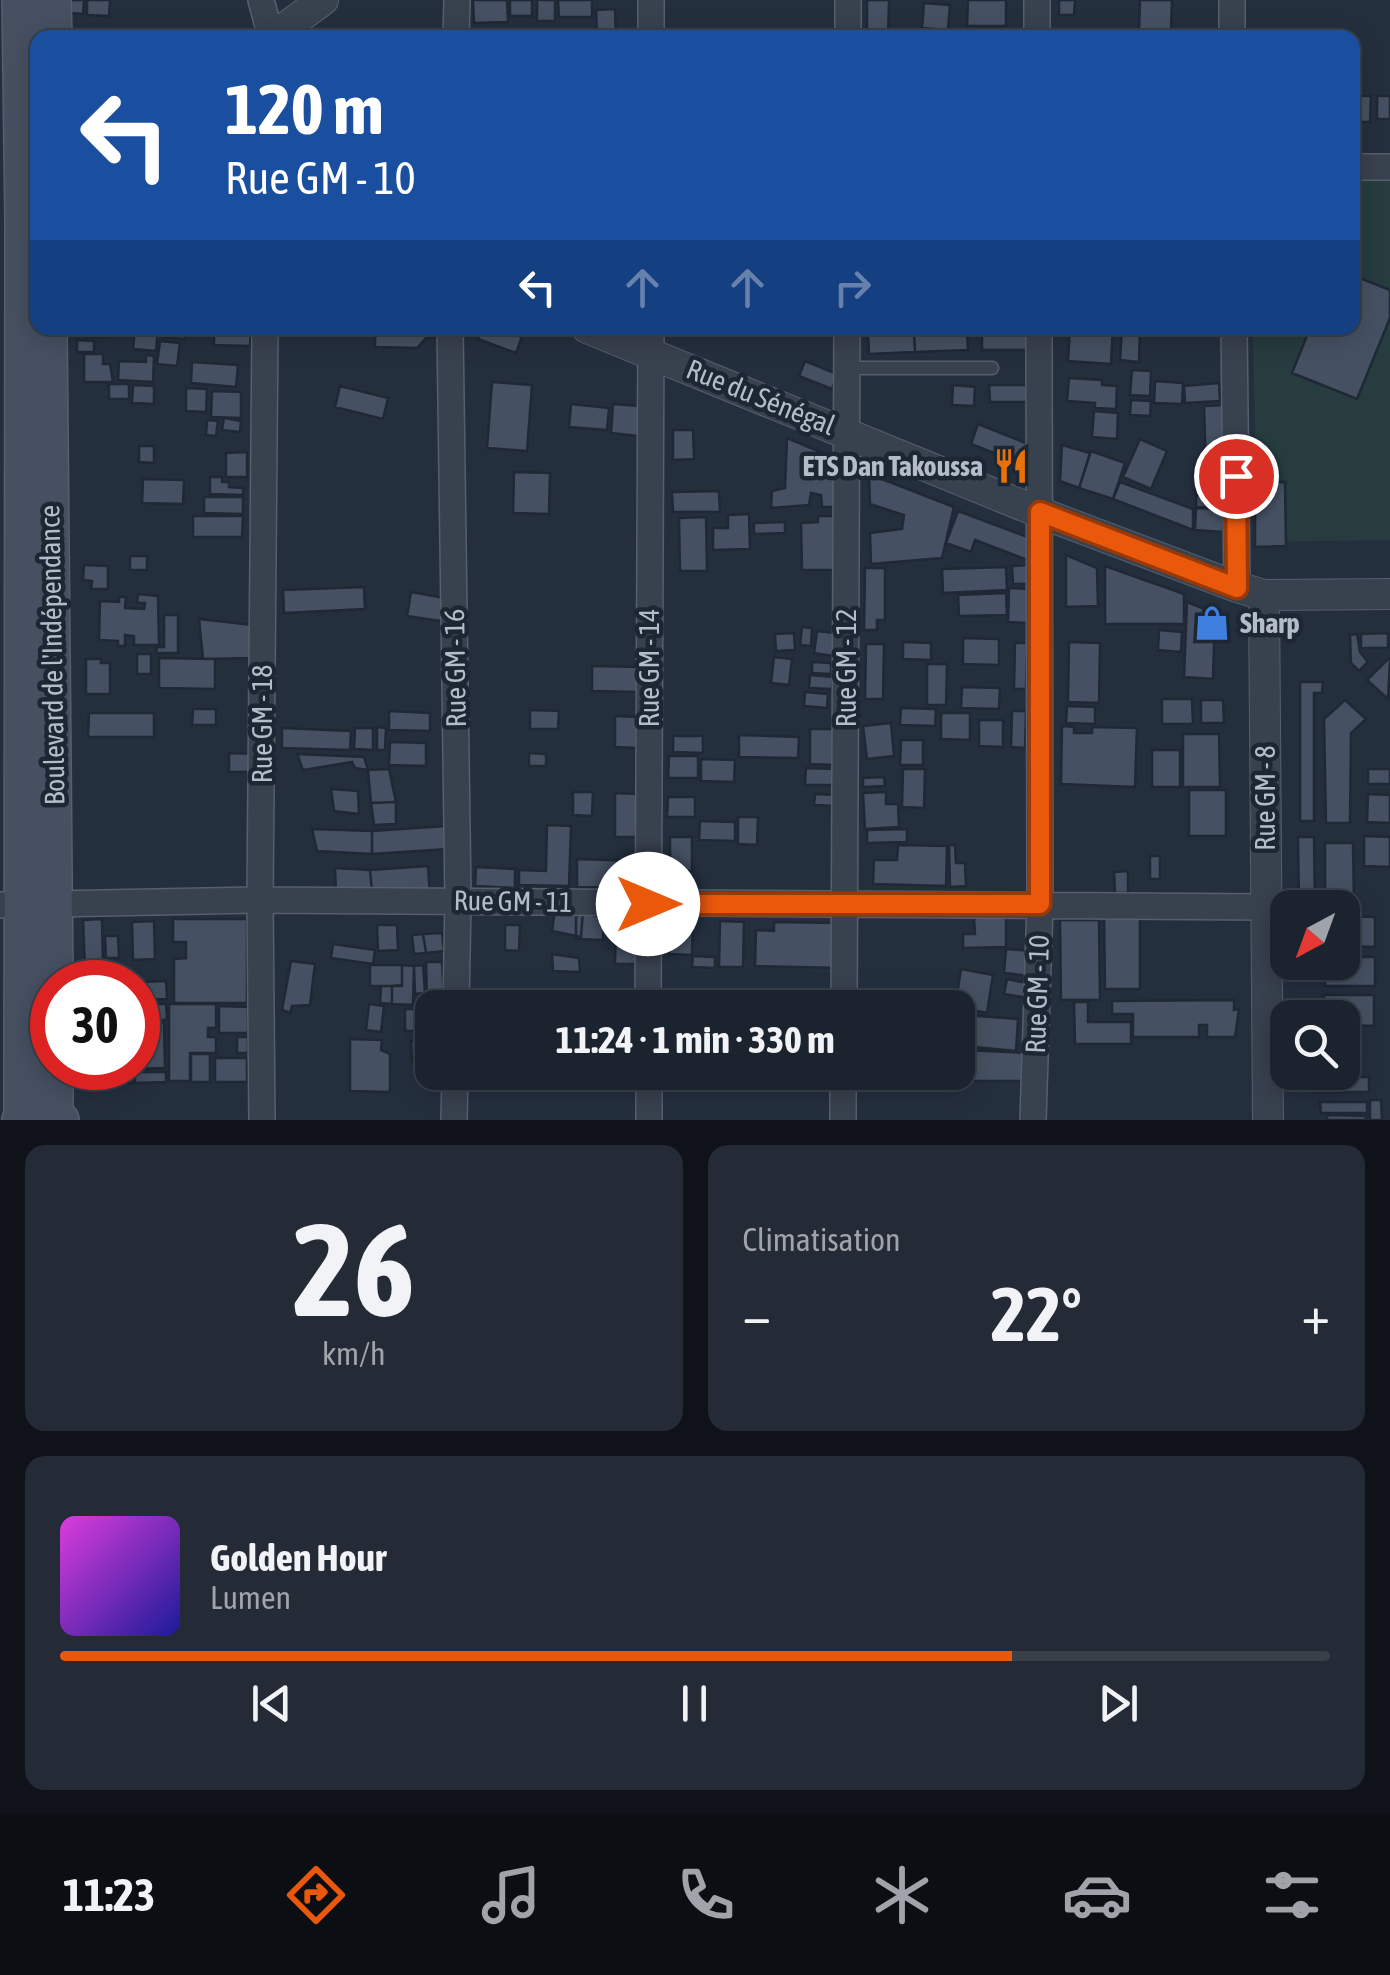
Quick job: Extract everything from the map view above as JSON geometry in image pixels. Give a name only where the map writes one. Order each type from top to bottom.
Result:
[{"type":"main road","name":"Boulevard de l'Indépendance","points":[[20,0],[28,43],[20,98],[12,227],[27,315],[26,904],[39,1117]]},
{"type":"main road","name":"Boulevard de l'Indépendance","points":[[36,30],[54,0]]},
{"type":"main road","name":"Boulevard de l'Indépendance","points":[[26,904],[47,960]]},
{"type":"main road","name":"Boulevard de l'Indépendance","points":[[39,1117],[48,1090]]},
{"type":"street","points":[[261,0],[269,30]]},
{"type":"street","points":[[281,30],[323,0]]},
{"type":"street","points":[[456,30],[457,0]]},
{"type":"street","points":[[650,0],[650,30]]},
{"type":"street","points":[[848,0],[848,30]]},
{"type":"street","points":[[1037,0],[1037,30]]},
{"type":"street","points":[[1232,0],[1232,30]]},
{"type":"street","points":[[1360,167],[1390,167]]},
{"type":"street","name":"Rue GM - 18","points":[[262,1120],[265,335]]},
{"type":"street","name":"Rue GM - 16","points":[[450,335],[456,990]]},
{"type":"street","name":"Rue du Sénégal","points":[[624,335],[651,340],[846,431],[1040,512],[1250,591],[1390,594]]},
{"type":"street","name":"Rue GM - 12","points":[[844,990],[847,335]]},
{"type":"street","name":"Rue GM - 10","points":[[1033,1120],[1040,904],[1039,335]]},
{"type":"street","name":"Rue GM - 8","points":[[1234,335],[1265,907],[1268,1120]]},
{"type":"street","name":"Rue GM - 14","points":[[648,990],[651,340]]},
{"type":"street","name":"Rue GM - 11","points":[[26,904],[458,900],[1265,907]]},
{"type":"street","points":[[454,1120],[455,1090]]},
{"type":"street","points":[[649,1090],[649,1120]]},
{"type":"street","points":[[842,1120],[843,1090]]},
{"type":"lane","points":[[846,368],[992,368]]},
{"type":"green space","points":[[1360,177],[1390,177],[1390,540],[1257,542],[1253,335],[1360,335]]},
{"type":"building","points":[[69,0],[84,0],[83,14],[69,13]]},
{"type":"building","points":[[87,0],[110,0],[109,16],[87,15]]},
{"type":"building","points":[[473,0],[507,0],[508,22],[474,23]]},
{"type":"building","points":[[510,0],[532,0],[532,16],[510,16]]},
{"type":"building","points":[[537,0],[555,0],[555,21],[537,21]]},
{"type":"building","points":[[558,0],[592,0],[592,17],[559,17]]},
{"type":"building","points":[[867,0],[889,0],[888,30],[867,30]]},
{"type":"building","points":[[968,0],[1006,0],[1006,26],[967,26]]},
{"type":"building","points":[[1059,0],[1075,0],[1074,15],[1059,15]]},
{"type":"building","points":[[1140,0],[1172,0],[1171,30],[1139,30]]},
{"type":"building","points":[[924,3],[950,5],[948,30],[922,28]]},
{"type":"building","points":[[615,9],[616,30],[597,30],[596,10]]},
{"type":"building","points":[[1360,96],[1371,96],[1370,122],[1360,122]]},
{"type":"building","points":[[1377,96],[1390,96],[1390,119],[1377,119]]},
{"type":"building","points":[[1360,278],[1390,290],[1390,318],[1357,399],[1292,373],[1307,335],[1360,335]]},
{"type":"building","points":[[134,335],[157,335],[156,351],[133,349]]},
{"type":"building","points":[[161,335],[185,335],[185,339]]},
{"type":"building","points":[[214,335],[251,335],[250,346],[214,345]]},
{"type":"building","points":[[375,335],[441,335],[426,338],[417,348],[375,347]]},
{"type":"building","points":[[480,335],[522,337],[516,353],[478,339]]},
{"type":"building","points":[[868,335],[914,335],[915,352],[869,354]]},
{"type":"building","points":[[914,335],[967,335],[968,350],[915,352]]},
{"type":"building","points":[[982,335],[1031,335],[1031,350],[982,350]]},
{"type":"building","points":[[1070,335],[1113,335],[1111,364],[1068,361]]},
{"type":"building","points":[[1122,335],[1140,335],[1139,362],[1120,360]]},
{"type":"building","points":[[77,340],[94,341],[94,352],[77,352]]},
{"type":"building","points":[[160,341],[180,343],[177,366],[157,364]]},
{"type":"building","points":[[84,354],[103,354],[103,364],[110,364],[113,382],[84,382]]},
{"type":"building","points":[[146,355],[154,356],[153,382],[118,380],[119,361],[146,362]]},
{"type":"building","points":[[805,361],[837,374],[832,389],[799,376]]},
{"type":"building","points":[[192,362],[238,365],[236,387],[191,383]]},
{"type":"building","points":[[1132,370],[1151,371],[1150,396],[1130,395]]},
{"type":"building","points":[[1069,378],[1102,380],[1102,385],[1117,386],[1116,409],[1067,401]]},
{"type":"building","points":[[1155,381],[1183,383],[1182,404],[1154,403]]},
{"type":"building","points":[[492,382],[532,385],[527,451],[487,448]]},
{"type":"building","points":[[1219,383],[1220,401],[1185,403],[1184,386]]},
{"type":"building","points":[[109,384],[129,384],[129,399],[109,399]]},
{"type":"building","points":[[133,385],[154,386],[154,404],[132,403]]},
{"type":"building","points":[[953,385],[975,387],[974,406],[952,405]]},
{"type":"building","points":[[989,385],[1029,385],[1029,402],[990,402]]},
{"type":"building","points":[[340,386],[388,398],[383,419],[335,407]]},
{"type":"building","points":[[186,388],[207,389],[206,412],[186,411]]},
{"type":"building","points":[[212,391],[241,392],[241,418],[211,417]]},
{"type":"building","points":[[1131,400],[1151,401],[1150,416],[1130,415]]},
{"type":"building","points":[[571,404],[609,408],[607,430],[569,427]]},
{"type":"building","points":[[613,404],[641,406],[638,436],[611,433]]},
{"type":"building","points":[[1224,405],[1226,471],[1206,471],[1204,406]]},
{"type":"building","points":[[1094,411],[1118,413],[1117,439],[1092,437]]},
{"type":"building","points":[[224,418],[241,421],[240,432],[222,430]]},
{"type":"building","points":[[207,420],[218,421],[216,436],[206,435]]},
{"type":"building","points":[[978,424],[1028,444],[1030,467],[971,444]]},
{"type":"building","points":[[673,430],[693,430],[694,459],[673,460]]},
{"type":"building","points":[[787,438],[840,460],[838,507],[822,507],[821,495],[811,493],[809,505],[771,508],[772,491],[785,488]]},
{"type":"building","points":[[1140,439],[1167,451],[1151,489],[1123,477]]},
{"type":"building","points":[[1062,445],[1090,453],[1079,488],[1060,481]]},
{"type":"building","points":[[139,446],[154,446],[154,463],[139,462]]},
{"type":"building","points":[[1091,451],[1125,463],[1113,499],[1079,488]]},
{"type":"building","points":[[247,452],[247,477],[226,477],[226,453]]},
{"type":"building","points":[[514,472],[550,473],[549,514],[513,513]]},
{"type":"building","points":[[869,474],[954,507],[942,558],[871,564],[870,533],[902,529],[904,515],[870,504]]},
{"type":"building","points":[[210,477],[222,477],[229,487],[243,488],[243,495],[210,494]]},
{"type":"building","points":[[143,479],[184,480],[183,504],[142,503]]},
{"type":"building","points":[[1196,481],[1230,481],[1231,495],[1196,495]]},
{"type":"building","points":[[1120,482],[1193,509],[1193,530],[1113,499]]},
{"type":"building","points":[[1285,482],[1286,546],[1255,547],[1255,483]]},
{"type":"building","points":[[719,491],[720,512],[673,512],[672,492]]},
{"type":"building","points":[[1196,495],[1224,496],[1224,508],[1196,507]]},
{"type":"building","points":[[204,497],[243,497],[243,514],[204,513]]},
{"type":"building","points":[[1196,508],[1224,509],[1223,532],[1195,530]]},
{"type":"building","points":[[958,511],[1030,538],[1030,561],[975,540],[971,552],[946,543]]},
{"type":"building","points":[[749,514],[750,549],[713,550],[713,528],[728,528],[728,515]]},
{"type":"building","points":[[193,516],[243,516],[242,537],[193,537]]},
{"type":"building","points":[[818,516],[838,516],[839,570],[802,570],[801,523],[818,522]]},
{"type":"building","points":[[706,517],[707,571],[680,571],[679,518]]},
{"type":"building","points":[[785,522],[785,533],[754,534],[754,523]]},
{"type":"building","points":[[1066,555],[1097,568],[1098,606],[1066,607]]},
{"type":"building","points":[[130,556],[147,556],[147,570],[130,570]]},
{"type":"building","points":[[84,565],[108,566],[108,589],[91,589],[92,581],[83,580]]},
{"type":"building","points":[[1031,565],[1032,584],[1013,584],[1012,566]]},
{"type":"building","points":[[1105,566],[1184,594],[1184,624],[1105,624]]},
{"type":"building","points":[[1006,567],[1007,590],[943,593],[942,569]]},
{"type":"building","points":[[865,568],[885,568],[885,620],[877,620],[877,630],[864,630]]},
{"type":"building","points":[[364,587],[365,609],[284,613],[283,590]]},
{"type":"building","points":[[1009,588],[1028,589],[1027,623],[1008,622]]},
{"type":"building","points":[[411,592],[450,599],[447,622],[407,616]]},
{"type":"building","points":[[1006,593],[1007,615],[959,616],[958,595]]},
{"type":"building","points":[[138,594],[158,596],[159,645],[134,645],[134,636],[125,635],[125,646],[118,646],[118,641],[99,640],[100,601],[119,602],[119,597],[126,597],[125,608],[144,609],[145,603],[137,603]]},
{"type":"building","points":[[1187,602],[1215,613],[1213,679],[1184,677]]},
{"type":"building","points":[[164,615],[178,615],[178,653],[156,653],[157,647],[164,647]]},
{"type":"building","points":[[199,619],[253,625],[253,658],[203,659]]},
{"type":"building","points":[[802,627],[812,628],[811,646],[800,645]]},
{"type":"building","points":[[1159,630],[1182,632],[1181,652],[1158,650]]},
{"type":"building","points":[[817,631],[835,633],[833,656],[814,653]]},
{"type":"building","points":[[794,633],[795,650],[776,651],[775,634]]},
{"type":"building","points":[[1388,633],[1388,648],[1361,648],[1361,634]]},
{"type":"building","points":[[1357,634],[1360,652],[1368,662],[1359,671],[1351,663],[1350,635]]},
{"type":"building","points":[[963,638],[999,639],[999,665],[963,664]]},
{"type":"building","points":[[903,642],[931,643],[931,660],[903,659]]},
{"type":"building","points":[[1069,642],[1100,643],[1099,703],[1068,702]]},
{"type":"building","points":[[1015,643],[1027,643],[1026,689],[1014,689]]},
{"type":"building","points":[[866,644],[884,644],[883,699],[865,699]]},
{"type":"building","points":[[137,654],[151,654],[151,674],[137,674]]},
{"type":"building","points":[[774,657],[792,659],[789,685],[771,683]]},
{"type":"building","points":[[159,658],[215,659],[215,689],[159,688]]},
{"type":"building","points":[[86,659],[110,663],[110,694],[86,694]]},
{"type":"building","points":[[1390,659],[1388,699],[1367,680]]},
{"type":"building","points":[[812,662],[831,663],[831,674],[812,673]]},
{"type":"building","points":[[927,664],[947,664],[946,705],[927,705]]},
{"type":"building","points":[[592,666],[639,667],[638,692],[592,691]]},
{"type":"building","points":[[810,675],[833,677],[832,689],[809,688]]},
{"type":"building","points":[[1300,682],[1323,682],[1322,693],[1314,693],[1314,821],[1300,821]]},
{"type":"building","points":[[962,687],[1000,688],[999,709],[961,708]]},
{"type":"building","points":[[805,692],[828,694],[827,708],[804,706]]},
{"type":"building","points":[[1162,699],[1192,699],[1193,724],[1162,724]]},
{"type":"building","points":[[1201,700],[1223,700],[1224,723],[1201,723]]},
{"type":"building","points":[[1345,700],[1366,719],[1351,733],[1350,823],[1326,823],[1324,719]]},
{"type":"building","points":[[1067,706],[1095,707],[1095,724],[1066,723]]},
{"type":"building","points":[[901,708],[936,709],[935,726],[900,725]]},
{"type":"building","points":[[193,709],[216,709],[216,725],[192,725]]},
{"type":"building","points":[[530,710],[559,711],[558,729],[530,729]]},
{"type":"building","points":[[389,711],[430,713],[430,731],[389,730]]},
{"type":"building","points":[[1012,711],[1026,711],[1025,748],[1011,747]]},
{"type":"building","points":[[89,713],[154,713],[154,737],[88,737]]},
{"type":"building","points":[[941,713],[970,713],[970,740],[941,739]]},
{"type":"building","points":[[615,716],[637,717],[637,748],[615,747]]},
{"type":"building","points":[[979,720],[1003,720],[1003,747],[979,746]]},
{"type":"building","points":[[891,723],[894,756],[867,759],[863,726]]},
{"type":"building","points":[[1062,726],[1074,727],[1074,733],[1092,733],[1092,727],[1137,728],[1135,787],[1061,784]]},
{"type":"building","points":[[377,727],[386,728],[385,750],[377,750]]},
{"type":"building","points":[[282,728],[351,731],[350,750],[282,748]]},
{"type":"building","points":[[355,728],[373,728],[373,750],[354,749]]},
{"type":"building","points":[[810,729],[838,729],[837,765],[810,764]]},
{"type":"building","points":[[1183,734],[1219,734],[1220,787],[1183,787]]},
{"type":"building","points":[[739,735],[799,737],[798,758],[739,757]]},
{"type":"building","points":[[673,736],[703,736],[703,753],[673,752]]},
{"type":"building","points":[[901,740],[923,740],[923,765],[900,765]]},
{"type":"building","points":[[390,742],[426,743],[426,766],[389,765]]},
{"type":"building","points":[[1152,750],[1180,750],[1180,787],[1152,787]]},
{"type":"building","points":[[229,753],[258,754],[258,772],[229,772]]},
{"type":"building","points":[[529,753],[546,754],[546,766],[529,766]]},
{"type":"building","points":[[297,754],[364,757],[368,770],[355,768],[352,762],[303,770]]},
{"type":"building","points":[[669,756],[698,756],[698,778],[668,778]]},
{"type":"building","points":[[701,759],[735,760],[734,782],[701,781]]},
{"type":"building","points":[[806,768],[836,769],[836,785],[805,785]]},
{"type":"building","points":[[389,769],[396,802],[371,803],[368,770]]},
{"type":"building","points":[[903,769],[925,769],[924,808],[902,807]]},
{"type":"building","points":[[1368,769],[1390,769],[1390,784],[1368,784]]},
{"type":"building","points":[[884,777],[885,786],[863,787],[863,778]]},
{"type":"building","points":[[331,789],[358,791],[359,814],[334,811]]},
{"type":"building","points":[[1189,790],[1226,790],[1226,836],[1189,836]]},
{"type":"building","points":[[573,792],[593,792],[592,816],[573,815]]},
{"type":"building","points":[[886,792],[886,804],[898,804],[899,827],[865,829],[863,793]]},
{"type":"building","points":[[615,793],[637,794],[636,837],[615,837]]},
{"type":"building","points":[[815,794],[836,795],[835,806],[814,805]]},
{"type":"building","points":[[1368,794],[1390,795],[1390,823],[1367,822]]},
{"type":"building","points":[[668,797],[695,797],[695,817],[667,817]]},
{"type":"building","points":[[396,802],[396,824],[374,825],[371,803]]},
{"type":"building","points":[[738,817],[758,817],[757,845],[738,844]]},
{"type":"building","points":[[700,821],[735,822],[735,841],[699,840]]},
{"type":"building","points":[[547,825],[571,826],[569,886],[519,885],[519,870],[546,871]]},
{"type":"building","points":[[446,826],[448,849],[372,854],[372,831]]},
{"type":"building","points":[[312,829],[372,831],[372,854],[317,851]]},
{"type":"building","points":[[907,829],[907,842],[867,843],[867,830]]},
{"type":"building","points":[[1364,836],[1390,837],[1390,867],[1364,866]]},
{"type":"building","points":[[670,837],[692,837],[692,871],[670,871]]},
{"type":"building","points":[[1298,837],[1314,837],[1315,890],[1299,890]]},
{"type":"building","points":[[1325,843],[1353,843],[1354,890],[1325,890]]},
{"type":"building","points":[[898,845],[947,846],[946,886],[873,884],[874,860],[897,860]]},
{"type":"building","points":[[949,845],[955,845],[956,863],[965,863],[966,886],[950,887]]},
{"type":"building","points":[[1150,856],[1160,856],[1160,879],[1150,879]]},
{"type":"building","points":[[577,859],[636,861],[635,888],[577,887]]},
{"type":"building","points":[[428,866],[430,895],[372,891],[370,870]]},
{"type":"building","points":[[476,867],[515,869],[515,888],[475,886]]},
{"type":"building","points":[[335,868],[370,870],[372,891],[336,893]]},
{"type":"building","points":[[1128,871],[1128,893],[1115,893],[1114,872]]},
{"type":"building","points":[[555,909],[583,911],[581,937],[552,931]]},
{"type":"building","points":[[581,912],[604,918],[603,940],[576,939],[576,917]]},
{"type":"building","points":[[1104,916],[1140,917],[1140,989],[1105,989]]},
{"type":"building","points":[[1006,917],[1006,947],[963,948],[963,934],[975,934],[974,918]]},
{"type":"building","points":[[1360,917],[1375,917],[1375,947],[1360,947]]},
{"type":"building","points":[[670,918],[693,918],[692,955],[669,954]]},
{"type":"building","points":[[102,919],[103,960],[85,960],[83,920]]},
{"type":"building","points":[[173,919],[247,919],[247,1003],[174,1003],[174,959],[186,958],[186,942],[173,942]]},
{"type":"building","points":[[1060,920],[1099,920],[1100,1000],[1061,1000]]},
{"type":"building","points":[[154,921],[155,959],[133,960],[132,922]]},
{"type":"building","points":[[720,921],[744,922],[743,967],[719,967]]},
{"type":"building","points":[[616,922],[637,922],[637,964],[615,964]]},
{"type":"building","points":[[774,922],[842,923],[842,968],[755,966],[756,930],[774,931]]},
{"type":"building","points":[[377,925],[397,925],[398,950],[378,951]]},
{"type":"building","points":[[505,925],[520,925],[519,951],[505,950]]},
{"type":"building","points":[[442,933],[444,951],[426,953],[423,934]]},
{"type":"building","points":[[423,934],[426,953],[414,954],[412,935]]},
{"type":"building","points":[[105,936],[118,936],[119,958],[106,958]]},
{"type":"building","points":[[333,944],[375,950],[373,964],[331,958]]},
{"type":"building","points":[[1006,949],[1032,951],[1030,976],[1004,973]]},
{"type":"building","points":[[552,954],[579,958],[580,972],[553,971]]},
{"type":"building","points":[[693,956],[715,957],[715,968],[692,967]]},
{"type":"building","points":[[1360,957],[1375,957],[1375,986],[1325,986],[1325,980],[1360,980]]},
{"type":"building","points":[[291,961],[315,964],[310,1005],[292,1006],[290,1013],[282,1010]]},
{"type":"building","points":[[426,962],[442,962],[443,990],[427,990]]},
{"type":"building","points":[[370,965],[402,965],[402,986],[370,986]]},
{"type":"building","points":[[402,965],[414,966],[413,1005],[392,1004],[392,986],[402,985]]},
{"type":"building","points":[[423,965],[425,990],[415,990],[415,994],[414,966]]},
{"type":"building","points":[[961,969],[993,975],[987,1013],[975,1011],[975,990],[958,990]]},
{"type":"building","points":[[1007,979],[1032,984],[1029,998],[1004,994]]},
{"type":"building","points":[[160,981],[166,981],[167,999],[160,999]]},
{"type":"building","points":[[381,986],[392,986],[392,1004],[380,1003]]},
{"type":"building","points":[[1324,995],[1374,995],[1374,1026],[1360,1026],[1360,1000],[1324,1000]]},
{"type":"building","points":[[1234,1000],[1234,1010],[1239,1009],[1235,1037],[1207,1037],[1207,1025],[1199,1025],[1199,1037],[1133,1037],[1133,1014],[1112,1014],[1112,1001]]},
{"type":"building","points":[[1074,1002],[1088,1002],[1088,1022],[1131,1022],[1131,1044],[1075,1044]]},
{"type":"building","points":[[160,1004],[166,1004],[167,1020],[160,1020]]},
{"type":"building","points":[[169,1004],[216,1004],[216,1028],[208,1028],[208,1037],[216,1037],[216,1053],[190,1053],[190,1081],[169,1081]]},
{"type":"building","points":[[369,1004],[384,1006],[381,1032],[366,1030]]},
{"type":"building","points":[[219,1006],[248,1007],[248,1033],[219,1033]]},
{"type":"building","points":[[405,1009],[415,1009],[415,1031],[405,1031]]},
{"type":"building","points":[[975,1016],[1018,1019],[1016,1051],[975,1047]]},
{"type":"building","points":[[160,1022],[164,1022],[165,1068],[160,1068]]},
{"type":"building","points":[[237,1037],[248,1037],[248,1053],[237,1053]]},
{"type":"building","points":[[350,1039],[382,1040],[381,1050],[390,1054],[390,1092],[350,1091]]},
{"type":"building","points":[[411,1041],[415,1041],[415,1061],[412,1061]]},
{"type":"building","points":[[975,1051],[1027,1053],[1028,1081],[975,1081]]},
{"type":"building","points":[[191,1054],[210,1054],[210,1082],[191,1082]]},
{"type":"building","points":[[215,1058],[247,1058],[247,1082],[215,1082]]},
{"type":"building","points":[[1360,1077],[1369,1077],[1369,1092],[1312,1092],[1360,1090]]},
{"type":"building","points":[[1370,1100],[1381,1100],[1382,1120],[1370,1120]]},
{"type":"building","points":[[1320,1102],[1367,1102],[1367,1113],[1321,1113]]},
{"type":"building","points":[[1327,1115],[1366,1116],[1366,1120],[1327,1120]]},
{"type":"place","name":"ETS Dan Takoussa","points":[[1011,466]]},
{"type":"place","name":"Sharp","points":[[1212,623]]},
{"type":"route","points":[[648,904],[1040,904],[1040,512],[1237,588],[1236,476]]}]
